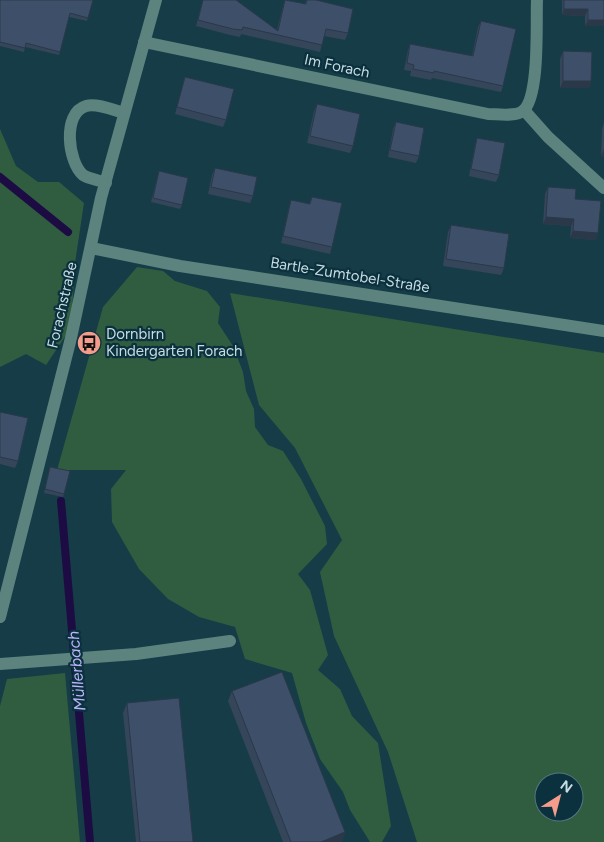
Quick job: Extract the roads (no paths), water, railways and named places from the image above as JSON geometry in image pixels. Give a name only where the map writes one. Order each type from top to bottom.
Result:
[{"type":"street","name":"Forachstraße","points":[[0,617],[71,338],[106,182],[156,0]]},
{"type":"street","points":[[537,0],[532,95],[524,110],[548,137],[604,188]]},
{"type":"street","name":"Im Forach","points":[[144,42],[488,114],[516,114],[524,110]]},
{"type":"street","points":[[106,182],[84,176],[78,168],[70,140],[72,116],[86,106],[94,105],[124,113]]},
{"type":"street","name":"Bartle-Zumtobel-Straße","points":[[91,248],[180,266],[604,331]]},
{"type":"street","points":[[0,664],[136,654],[230,641]]},
{"type":"waterway","points":[[0,177],[68,232]]},
{"type":"waterway","name":"Müllerbach","points":[[61,501],[90,842]]},
{"type":"place","name":"Dornbirn Kindergarten Forach","points":[[89,343]]}]
